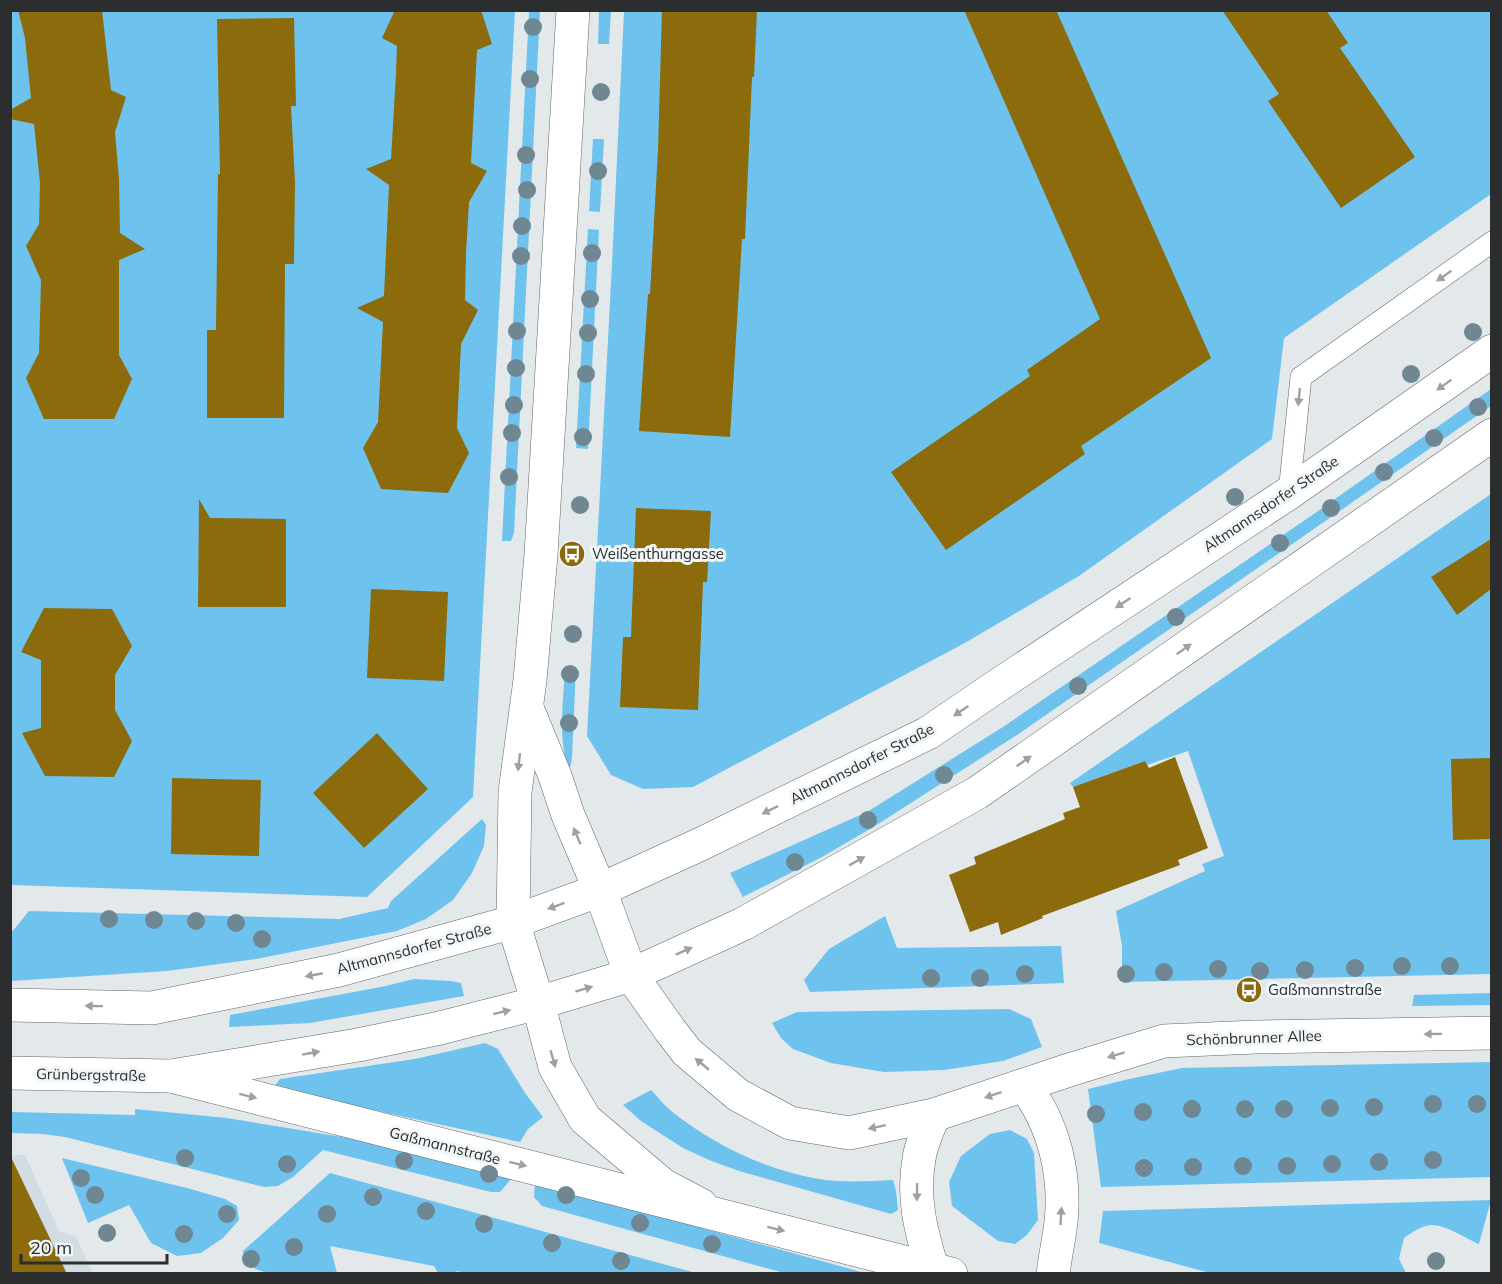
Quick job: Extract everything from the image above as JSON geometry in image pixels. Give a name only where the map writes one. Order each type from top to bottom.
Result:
[{"type":"street","points":[[538,1003],[513,922],[515,792],[530,680],[541,555],[573,10]]},
{"type":"street","name":"Altmannsdorfer Straße","points":[[10,1005],[152,1008],[339,970],[513,922],[600,890],[701,844],[928,733],[1289,493],[1491,351]]},
{"type":"street","points":[[171,1076],[358,1045],[538,1003],[631,975],[743,924],[977,793],[1491,435]]},
{"type":"street","points":[[526,704],[555,776],[568,816],[600,890]]},
{"type":"street","name":"Schönbrunner Allee","points":[[600,890],[631,975],[687,1052],[738,1095],[790,1123],[849,1133],[934,1115],[1164,1041],[1267,1036],[1491,1033]]},
{"type":"street","name":"Gaßmannstraße","points":[[538,1003],[555,1067],[585,1119],[663,1185],[719,1215]]},
{"type":"street","name":"Grünbergstraße","points":[[10,1073],[171,1076]]},
{"type":"street","name":"Gaßmannstraße","points":[[171,1076],[942,1271]]},
{"type":"street","points":[[1024,1085],[1044,1119],[1056,1150],[1062,1184],[1061,1222],[1053,1274]]},
{"type":"street","points":[[934,1115],[919,1158],[916,1195],[920,1227],[942,1271]]},
{"type":"lane","points":[[1289,493],[1301,377],[1491,242]]},
{"type":"shaded area","points":[[11,11],[515,11],[473,797],[367,897],[11,885]]},
{"type":"shaded area","points":[[529,11],[540,11],[514,533],[511,541],[502,541]]},
{"type":"shaded area","points":[[599,11],[611,11],[609,44],[598,44]]},
{"type":"shaded area","points":[[624,11],[1491,11],[1491,194],[1284,338],[1272,439],[1079,576],[963,644],[693,787],[643,789],[611,775],[587,736]]},
{"type":"shaded area","points":[[593,139],[604,139],[600,212],[589,211]]},
{"type":"shaded area","points":[[588,229],[599,230],[588,449],[576,448]]},
{"type":"shaded area","points":[[1491,389],[1491,406],[1017,735],[875,826],[822,857],[743,897],[730,873],[867,812],[1003,727],[1308,518]]},
{"type":"shaded area","points":[[1491,494],[1491,974],[1122,982],[1122,946],[1116,911],[1205,871],[1202,864],[1224,856],[1188,751],[1147,765],[1145,761],[1073,787],[1070,783]]},
{"type":"shaded area","points":[[565,666],[576,667],[572,758],[569,768],[565,757],[562,732]]},
{"type":"shaded area","points":[[482,819],[486,825],[484,846],[472,873],[453,900],[426,919],[397,931],[256,959],[167,971],[11,981],[11,933],[29,911],[339,919],[388,908],[391,901]]},
{"type":"shaded area","points":[[885,916],[897,948],[1061,946],[1064,983],[810,992],[804,980],[829,949]]},
{"type":"shaded area","points":[[414,979],[461,983],[464,996],[310,1023],[229,1027],[230,1015]]},
{"type":"shaded area","points":[[1491,993],[1491,1005],[1412,1006],[1414,995]]},
{"type":"shaded area","points":[[1009,1009],[1031,1019],[1042,1047],[1003,1061],[944,1070],[884,1072],[831,1063],[793,1049],[781,1038],[772,1023],[797,1012]]},
{"type":"shaded area","points":[[485,1043],[498,1049],[543,1117],[528,1129],[520,1142],[277,1089],[276,1084],[280,1079],[415,1059]]},
{"type":"shaded area","points":[[1491,1062],[1491,1177],[1101,1187],[1088,1089],[1182,1068]]},
{"type":"shaded area","points":[[651,1090],[670,1110],[703,1134],[759,1162],[799,1175],[828,1180],[893,1180],[898,1210],[891,1214],[739,1171],[683,1148],[641,1121],[623,1105]]},
{"type":"shaded area","points":[[135,1109],[227,1118],[367,1141],[512,1178],[500,1192],[491,1192],[323,1150],[293,1177],[278,1186],[264,1187],[65,1137],[11,1133],[11,1112],[135,1115]]},
{"type":"shaded area","points":[[1010,1130],[1027,1139],[1034,1153],[1038,1220],[1027,1235],[1015,1244],[998,1241],[952,1206],[949,1182],[961,1156],[990,1134]]},
{"type":"shaded area","points":[[10,1155],[25,1155],[59,1231],[76,1237],[93,1273],[11,1273]]},
{"type":"shaded area","points":[[62,1158],[225,1199],[237,1206],[239,1220],[223,1238],[201,1253],[177,1256],[151,1243],[129,1205],[88,1223]]},
{"type":"shaded area","points":[[330,1173],[696,1273],[471,1274],[456,1271],[457,1273],[438,1273],[434,1266],[330,1246],[337,1273],[268,1273],[243,1263],[243,1251]]},
{"type":"shaded area","points":[[535,1182],[865,1273],[784,1273],[542,1206],[534,1197]]},
{"type":"shaded area","points":[[1491,1200],[1479,1244],[1436,1225],[1423,1227],[1404,1238],[1399,1259],[1406,1273],[1210,1273],[1099,1243],[1103,1211]]},
{"type":"building","points":[[18,10],[102,10],[111,90],[126,97],[115,132],[120,233],[145,249],[119,260],[119,355],[132,379],[114,419],[44,419],[26,378],[39,353],[41,280],[26,246],[39,224],[40,183],[34,124],[10,119],[10,110],[31,98],[25,38]]},
{"type":"building","points":[[395,10],[481,10],[492,44],[477,50],[471,163],[487,171],[469,202],[465,300],[478,310],[461,344],[457,428],[469,453],[448,493],[381,489],[363,448],[378,422],[383,322],[357,308],[384,296],[389,185],[366,169],[391,159],[397,46],[382,38]]},
{"type":"building","points":[[662,10],[757,10],[745,239],[742,239],[730,437],[639,431],[658,150]]},
{"type":"building","points":[[964,10],[1056,10],[1211,358],[1081,446],[1085,454],[946,550],[891,472],[1030,376],[1027,370],[1100,319]]},
{"type":"building","points":[[1222,10],[1326,10],[1348,43],[1340,48],[1415,157],[1341,208],[1268,101],[1279,94]]},
{"type":"building","points":[[294,18],[296,106],[291,106],[295,182],[294,264],[285,264],[284,418],[207,418],[207,330],[216,330],[218,174],[220,174],[217,19]]},
{"type":"building","points":[[199,499],[210,518],[286,519],[286,607],[198,607]]},
{"type":"building","points":[[636,508],[711,511],[707,582],[703,582],[698,710],[620,707],[623,637],[631,637]]},
{"type":"building","points":[[1491,539],[1491,589],[1457,615],[1431,577]]},
{"type":"building","points":[[371,589],[448,592],[444,681],[367,678]]},
{"type":"building","points":[[44,608],[112,609],[132,646],[115,675],[115,710],[132,741],[114,777],[45,776],[22,733],[41,728],[41,660],[21,652]]},
{"type":"building","points":[[377,733],[428,789],[364,848],[313,793]]},
{"type":"building","points":[[1175,757],[1208,848],[1178,860],[1180,865],[1042,916],[1043,918],[1001,935],[998,922],[970,932],[949,875],[976,864],[974,857],[1065,819],[1063,813],[1080,807],[1073,787],[1145,761],[1149,768]]},
{"type":"building","points":[[1491,758],[1491,839],[1453,840],[1451,759]]},
{"type":"building","points":[[172,778],[261,780],[259,856],[171,854]]},
{"type":"building","points":[[10,1155],[67,1274],[10,1274]]},
{"type":"place","name":"Weißenthurngasse","points":[[572,554]]},
{"type":"place","name":"Gaßmannstraße","points":[[1249,990]]}]
